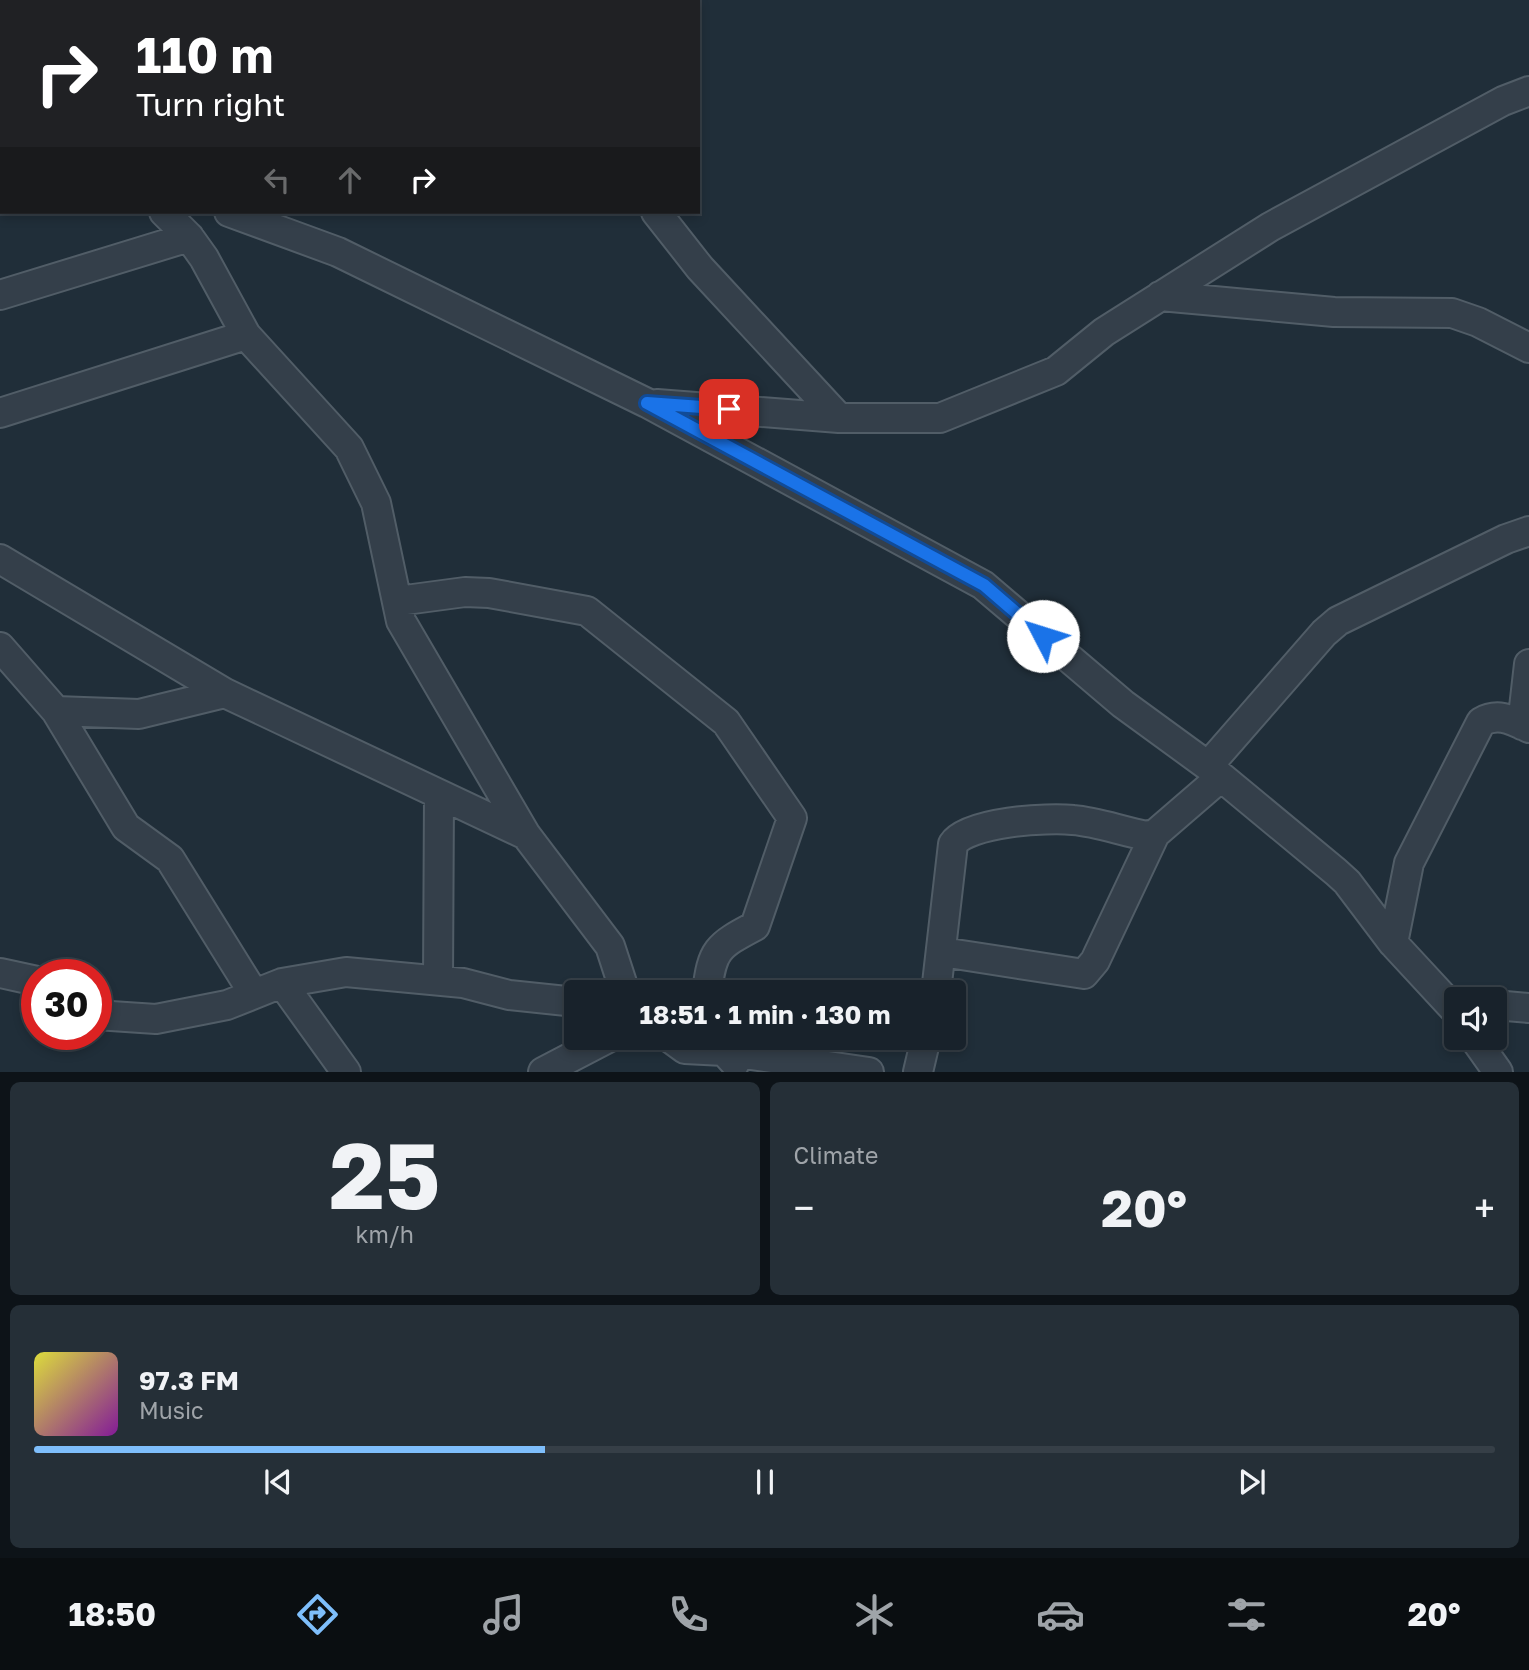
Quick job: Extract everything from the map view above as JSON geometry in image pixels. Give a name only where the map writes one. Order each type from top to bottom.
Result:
[{"type":"street","points":[[647,403],[839,418],[940,418],[1056,371],[1104,332],[1270,227],[1503,102],[1529,91]]},
{"type":"street","points":[[166,214],[189,237],[246,335],[349,449],[376,503],[401,621],[526,835],[610,946],[621,980]]},
{"type":"street","points":[[234,214],[338,252],[647,403],[984,585],[1123,704],[1214,772],[1347,882],[1394,943],[1444,995]]},
{"type":"street","points":[[658,214],[700,268],[839,418]]},
{"type":"street","points":[[0,295],[189,237]]},
{"type":"street","points":[[1160,296],[1334,312],[1452,313],[1478,322],[1529,348]]},
{"type":"street","points":[[0,413],[246,335]]},
{"type":"street","points":[[942,953],[1084,974],[1095,961],[1155,834],[1214,772],[1324,634],[1338,621],[1506,539],[1529,531]]},
{"type":"street","points":[[0,559],[225,692],[439,796],[526,835]]},
{"type":"street","points":[[398,601],[441,594],[489,593],[587,611],[726,722],[792,818],[755,926],[736,936],[714,954],[708,980]]},
{"type":"street","points":[[4,661],[56,711],[126,827],[170,859],[254,994]]},
{"type":"street","points":[[1394,943],[1409,863],[1481,722],[1494,716],[1525,727],[1529,664]]},
{"type":"street","points":[[56,711],[139,714],[225,692]]},
{"type":"street","points":[[438,980],[439,796]]},
{"type":"street","points":[[938,980],[953,844],[958,836],[980,828],[1057,819],[1091,822],[1142,835],[1155,834]]},
{"type":"street","points":[[112,1017],[156,1019],[227,1005],[282,983],[346,972],[463,983],[509,995],[564,1001]]},
{"type":"street","points":[[0,973],[21,978]]},
{"type":"street","points":[[282,983],[346,1072]]},
{"type":"street","points":[[1507,1006],[1529,1009]]},
{"type":"street","points":[[543,1072],[585,1050]]},
{"type":"street","points":[[696,1050],[744,1072]]},
{"type":"street","points":[[702,1050],[869,1072]]},
{"type":"street","points":[[918,1072],[923,1050]]},
{"type":"street","points":[[1482,1050],[1498,1072]]},
{"type":"route","points":[[729,409],[647,403],[984,585],[1043,636]]}]
